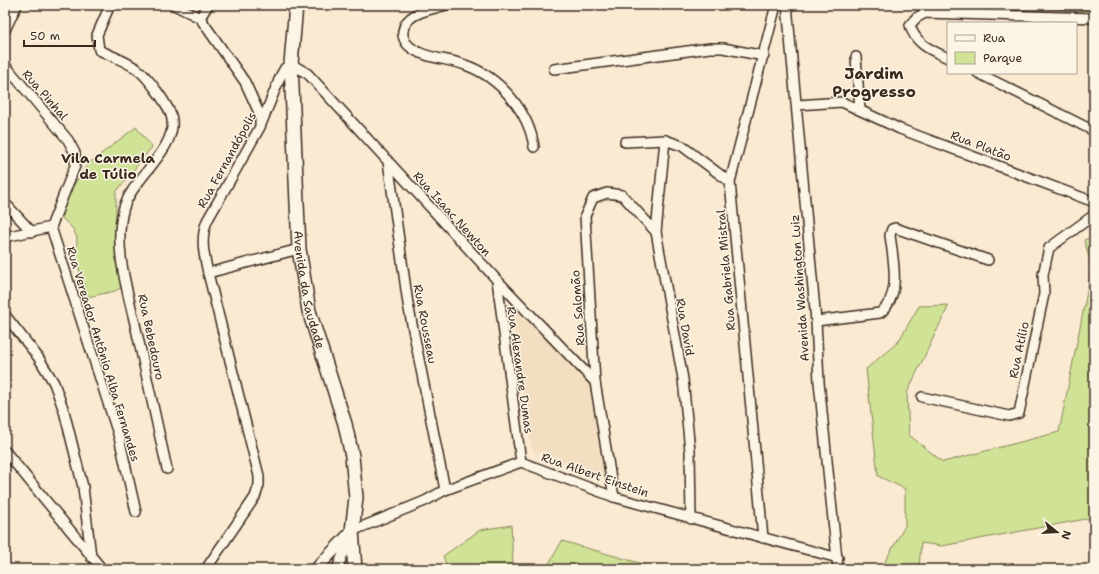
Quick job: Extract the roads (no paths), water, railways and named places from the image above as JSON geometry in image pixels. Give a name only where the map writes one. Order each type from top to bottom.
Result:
[{"type":"main road","name":"Avenida da Saudade","points":[[296,5],[292,64],[299,249],[309,311],[345,424],[352,456],[356,498],[352,531],[355,569]]},
{"type":"street","points":[[5,30],[17,5]]},
{"type":"street","name":"Rua Bebedouro","points":[[110,5],[97,35],[99,50],[135,67],[165,101],[172,119],[172,134],[137,185],[123,210],[120,234],[123,268],[167,469]]},
{"type":"street","points":[[174,5],[200,18],[245,82],[260,115],[260,127]]},
{"type":"street","points":[[200,18],[208,5]]},
{"type":"street","points":[[446,5],[409,17],[404,24],[402,35],[408,45],[419,53],[466,65],[481,72],[492,80],[516,102],[525,118],[534,147]]},
{"type":"street","name":"Rua Gabriela Mistral","points":[[763,538],[730,182],[764,56],[776,5]]},
{"type":"street","name":"Avenida Washington Luiz","points":[[787,5],[816,320],[819,382],[838,569]]},
{"type":"street","points":[[947,58],[932,50],[913,36],[910,24],[925,12],[1094,18]]},
{"type":"street","points":[[554,69],[710,48],[723,48],[764,56]]},
{"type":"street","points":[[856,57],[860,110]]},
{"type":"street","name":"Rua Fernandópolis","points":[[206,569],[255,497],[259,485],[259,476],[208,273],[203,249],[202,233],[207,221],[260,127],[281,75],[285,68],[292,64]]},
{"type":"street","name":"Rua Isaac Newton","points":[[292,64],[308,74],[496,280],[595,382]]},
{"type":"street","name":"Rua Pinhal","points":[[5,66],[68,140],[75,153],[75,166],[51,227]]},
{"type":"street","points":[[980,74],[1094,132]]},
{"type":"street","name":"Rua Platão","points":[[797,104],[842,102],[900,129],[1094,202]]},
{"type":"street","points":[[625,142],[665,140],[682,146],[730,182]]},
{"type":"street","name":"Rua David","points":[[665,140],[656,232],[683,379],[690,451],[691,519]]},
{"type":"street","name":"Rua Rousseau","points":[[388,161],[408,304],[446,490]]},
{"type":"street","name":"Rua Salomão","points":[[614,497],[595,382],[584,216],[593,198],[608,193],[622,195],[656,232]]},
{"type":"street","points":[[5,203],[32,232]]},
{"type":"street","name":"Rua Atílio","points":[[922,397],[1010,416],[1019,413],[1044,294],[1043,275],[1049,248],[1094,215]]},
{"type":"street","points":[[5,238],[51,227]]},
{"type":"street","name":"Rua Vereador Antônio Alba Fernandes","points":[[51,227],[118,437],[136,512]]},
{"type":"street","points":[[816,320],[880,314],[888,307],[893,296],[894,282],[890,235],[892,229],[895,228],[988,260]]},
{"type":"street","points":[[208,273],[299,249]]},
{"type":"street","name":"Rua Alexandre Dumas","points":[[496,280],[520,462]]},
{"type":"street","points":[[5,315],[38,357],[54,383],[64,411],[83,487],[91,556]]},
{"type":"street","points":[[5,451],[102,569]]},
{"type":"street","points":[[316,569],[352,531],[446,490],[520,462]]},
{"type":"street","name":"Rua Albert Einstein","points":[[520,462],[614,497],[838,558]]},
{"type":"street","points":[[337,569],[352,531]]},
{"type":"district","name":"Jardim Progresso","points":[[874,82]]},
{"type":"district","name":"Vila Carmela de Túlio","points":[[108,166]]}]
